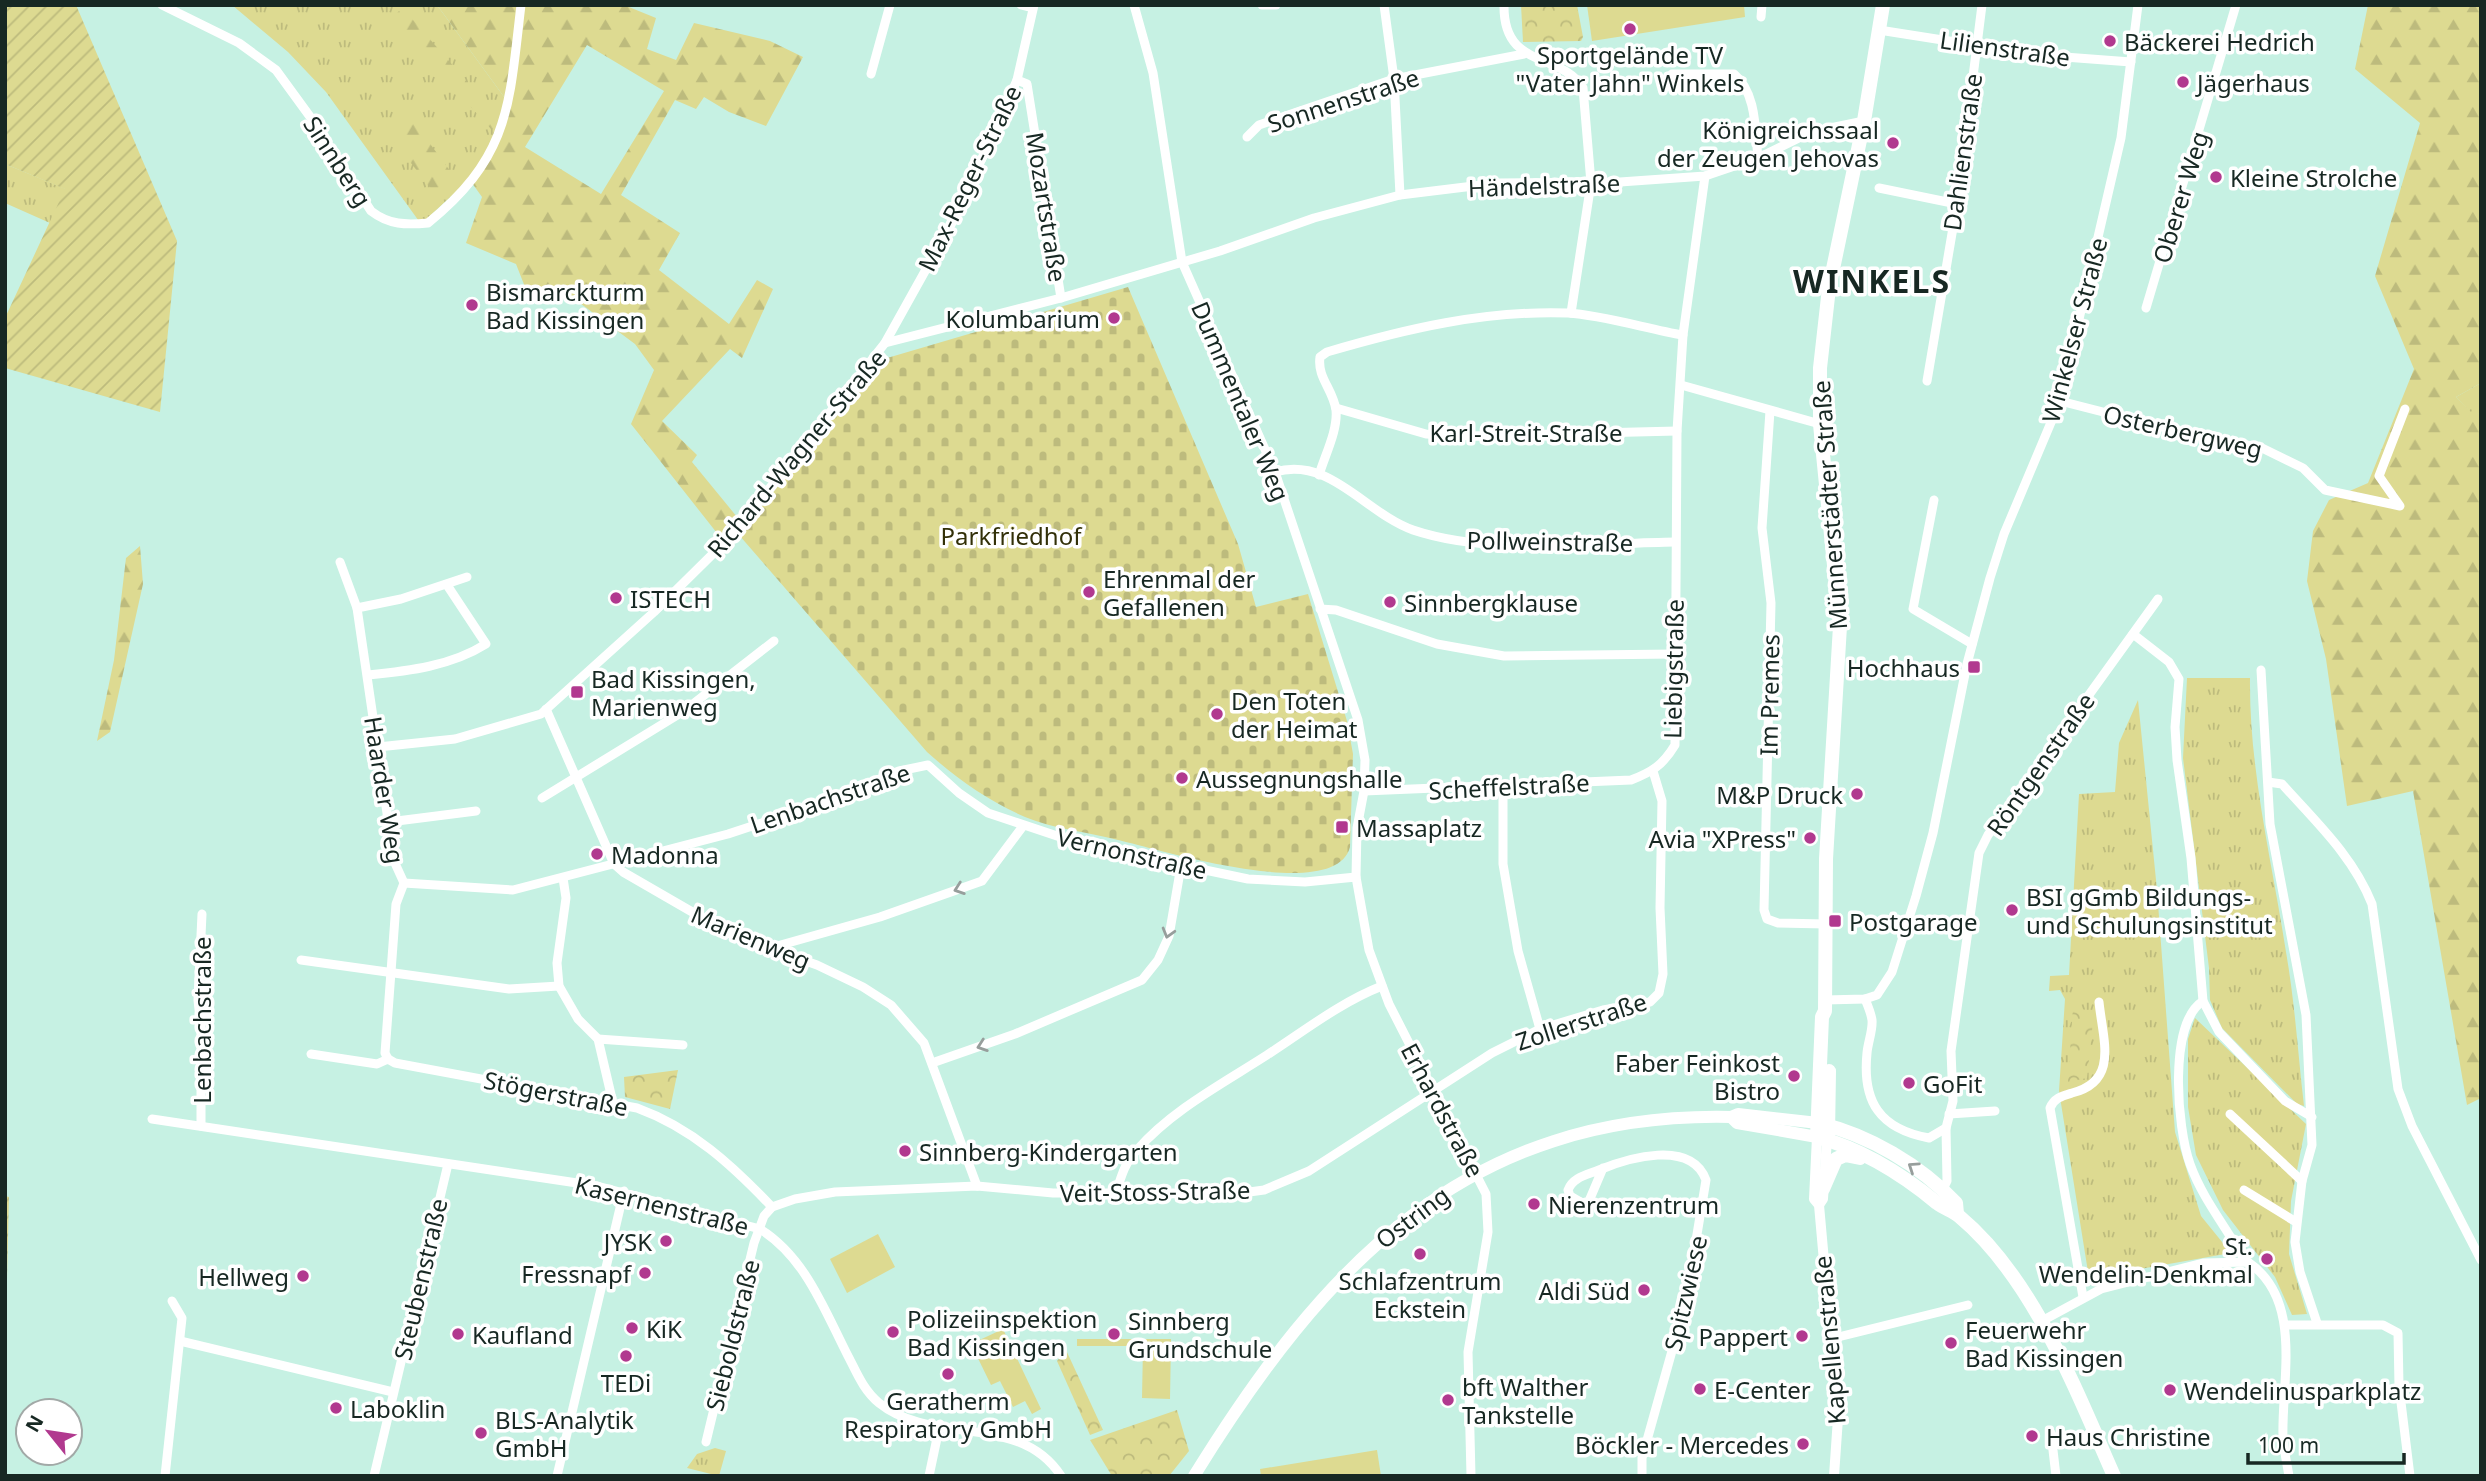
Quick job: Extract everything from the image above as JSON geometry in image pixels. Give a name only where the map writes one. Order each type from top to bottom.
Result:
[{"type":"main road","name":"Münnerstädter Straße","points":[[1823,1131],[1830,1015],[1825,1006],[1826,859],[1840,626],[1820,424],[1824,323],[1864,121],[1883,5]]},
{"type":"main road","name":"Ostring","points":[[1194,1476],[1230,1416],[1292,1335],[1352,1266],[1388,1232],[1477,1173],[1556,1141],[1630,1122],[1731,1117],[1738,1114],[1823,1131],[1889,1153],[1943,1189],[1956,1203],[1958,1214],[2009,1271],[2040,1322],[2065,1368],[2114,1476]]},
{"type":"main road","name":"Ostring","points":[[1823,1131],[1890,1169],[1947,1211],[1958,1214]]},
{"type":"main road","points":[[1824,1189],[1832,1164],[1840,1156],[1855,1156],[1881,1170],[1890,1169]]},
{"type":"street","name":"Sinnberg","points":[[162,5],[239,43],[276,70],[370,211],[381,219],[406,225],[428,223],[464,191],[481,170],[505,117],[521,5]]},
{"type":"street","points":[[871,74],[890,5]]},
{"type":"street","points":[[1021,5],[1033,7]]},
{"type":"street","name":"Dummentaler Weg","points":[[1135,5],[1153,73],[1182,262],[1275,471],[1358,720],[1365,760],[1364,792]]},
{"type":"street","points":[[1262,5],[1276,5]]},
{"type":"street","points":[[1384,5],[1394,79],[1400,195]]},
{"type":"street","points":[[1504,5],[1506,27],[1524,54],[1565,70],[1576,77],[1583,88],[1591,183],[1571,313]]},
{"type":"street","points":[[1761,17],[1762,5]]},
{"type":"street","name":"Dahlienstraße","points":[[1927,382],[1957,204],[1982,5]]},
{"type":"street","name":"Winkelser Straße","points":[[1866,999],[1877,995],[1892,972],[1933,833],[1972,644],[2004,534],[2060,401],[2121,138],[2138,5]]},
{"type":"street","name":"Oberer Weg","points":[[2146,307],[2236,5]]},
{"type":"street","name":"Max-Reger-Straße","points":[[885,343],[958,212],[1017,80],[1033,7]]},
{"type":"street","name":"Lilienstraße","points":[[1880,30],[1976,47],[2131,62]]},
{"type":"street","name":"Sonnenstraße","points":[[1247,137],[1259,125],[1394,79],[1524,54]]},
{"type":"street","points":[[1672,74],[1734,74],[1742,80],[1752,111],[1758,158]]},
{"type":"street","name":"Mozartstraße","points":[[1017,80],[1027,84],[1061,298]]},
{"type":"street","name":"Händelstraße","points":[[1182,262],[1314,218],[1400,195],[1498,183],[1591,183],[1705,176],[1758,158],[1811,132],[1864,121]]},
{"type":"street","name":"Liebigstraße","points":[[1659,993],[1663,974],[1660,908],[1662,800],[1653,771],[1665,762],[1675,746],[1677,431],[1683,335],[1705,176]]},
{"type":"street","points":[[1879,188],[1957,204]]},
{"type":"street","name":"Richard-Wagner-Straße","points":[[378,747],[455,739],[546,709],[654,612],[734,533],[885,343],[1061,298],[1182,262]]},
{"type":"street","points":[[1319,475],[1335,425],[1336,408],[1318,370],[1320,357],[1327,352],[1409,328],[1535,313],[1571,313],[1683,335]]},
{"type":"street","points":[[1681,385],[1820,424]]},
{"type":"street","name":"Osterbergweg","points":[[2060,401],[2193,435],[2262,447],[2303,468],[2325,490],[2400,506],[2379,476],[2405,409]]},
{"type":"street","name":"Karl-Streit-Straße","points":[[1336,408],[1426,434],[1474,436],[1677,431]]},
{"type":"street","name":"Im Premes","points":[[1770,411],[1762,527],[1771,603],[1764,909],[1767,919],[1778,923],[1826,923]]},
{"type":"street","name":"Pollweinstraße","points":[[1275,471],[1306,467],[1413,530],[1466,543],[1675,541]]},
{"type":"street","points":[[1934,500],[1913,609],[1972,644]]},
{"type":"street","name":"Haarder Weg","points":[[340,562],[357,608],[388,822],[397,872],[404,883],[396,904],[385,1053],[388,1059]]},
{"type":"street","points":[[357,608],[447,585],[467,577]]},
{"type":"street","points":[[368,676],[413,671],[466,655],[486,644],[447,585]]},
{"type":"street","name":"Röntgenstraße","points":[[1943,1189],[1947,1181],[1946,1128],[1952,1101],[1951,1051],[1979,853],[1988,835],[2158,599]]},
{"type":"street","points":[[1320,610],[1336,610],[1437,644],[1504,656],[1674,654]]},
{"type":"street","points":[[2133,634],[2169,663],[2179,679],[2175,727],[2177,760],[2191,858],[2203,1001],[2219,1032],[2285,1101],[2312,1118]]},
{"type":"street","points":[[542,798],[684,711],[775,641]]},
{"type":"street","points":[[2261,670],[2270,824],[2306,1015],[2312,1145],[2302,1181],[2295,1242],[2300,1272],[2317,1323]]},
{"type":"street","points":[[546,709],[614,864]]},
{"type":"street","name":"Vernonstraße","points":[[928,765],[959,793],[988,813],[1081,844],[1248,879],[1305,882],[1356,877]]},
{"type":"street","name":"Lenbachstraße","points":[[404,883],[513,890],[728,834],[822,803],[899,771],[928,765]]},
{"type":"street","name":"Scheffelstraße","points":[[1364,792],[1503,788],[1631,780],[1653,771]]},
{"type":"street","points":[[2268,782],[2282,784],[2348,858],[2362,880],[2372,904],[2398,1088],[2412,1126],[2481,1260]]},
{"type":"street","points":[[1503,788],[1503,864],[1518,951],[1540,1030]]},
{"type":"street","points":[[1356,877],[1357,828],[1364,792]]},
{"type":"street","points":[[388,822],[476,811]]},
{"type":"street","points":[[770,948],[880,917],[982,881],[1023,826]]},
{"type":"street","name":"Marienweg","points":[[614,864],[632,879],[732,935],[863,987],[891,1005],[921,1037],[932,1063]]},
{"type":"street","points":[[761,1229],[764,1216],[772,1207],[795,1199],[835,1192],[977,1186],[932,1063],[1014,1034],[1142,980],[1158,960],[1169,936],[1181,866]]},
{"type":"street","name":"Erhardstraße","points":[[1356,877],[1360,915],[1382,986],[1432,1092],[1486,1194],[1488,1231],[1468,1352],[1471,1476]]},
{"type":"street","points":[[563,878],[566,898],[557,964],[559,986],[578,1019],[598,1039],[613,1103]]},
{"type":"street","name":"Lenbachstraße","points":[[201,1126],[201,1028],[198,1000],[202,914]]},
{"type":"street","points":[[301,960],[509,989],[559,986]]},
{"type":"street","points":[[1116,1193],[1125,1166],[1136,1150],[1174,1115],[1322,1019],[1364,993],[1382,986]]},
{"type":"street","name":"Zollerstraße","points":[[1432,1092],[1492,1053],[1540,1030],[1603,1010],[1650,1002],[1659,993]]},
{"type":"street","points":[[1825,1006],[1866,999],[1873,1023],[1865,1071],[1867,1093],[1874,1108],[1910,1134],[1929,1138],[1946,1128]]},
{"type":"street","points":[[2203,1001],[2187,1017],[2180,1044],[2178,1087],[2189,1161],[2210,1207],[2245,1261],[2259,1269],[2273,1286],[2285,1325],[2283,1441],[2289,1476]]},
{"type":"street","points":[[2083,1297],[2050,1108],[2061,1096],[2091,1088],[2102,1076],[2104,1053],[2099,1002]]},
{"type":"street","points":[[598,1039],[683,1045]]},
{"type":"street","name":"Stögerstraße","points":[[311,1054],[377,1065],[388,1059],[395,1063],[637,1108],[684,1129],[704,1142],[772,1207]]},
{"type":"street","name":"Veit-Stoss-Straße","points":[[977,1186],[1053,1192],[1116,1193],[1242,1193],[1264,1189],[1309,1171],[1432,1092]]},
{"type":"street","points":[[1949,1114],[1995,1111]]},
{"type":"street","points":[[2230,1114],[2302,1181]]},
{"type":"street","name":"Kasernenstraße","points":[[152,1119],[624,1191],[761,1229],[779,1241],[796,1259],[862,1383],[877,1402],[894,1412],[1012,1439],[1036,1449],[1061,1476]]},
{"type":"street","name":"Kapellenstraße","points":[[1823,1131],[1824,1189],[1819,1205],[1838,1418],[1834,1476]]},
{"type":"street","name":"Kapellenstraße","points":[[1819,1205],[1814,1199],[1823,1131]]},
{"type":"street","name":"Spitzwiese","points":[[1603,1168],[1634,1157],[1670,1157],[1696,1165],[1706,1180],[1707,1192],[1686,1301],[1642,1458],[1642,1476]]},
{"type":"street","name":"Steubenstraße","points":[[374,1476],[447,1164]]},
{"type":"street","points":[[2245,1190],[2297,1222]]},
{"type":"street","points":[[557,1476],[624,1191]]},
{"type":"street","name":"Sieboldstraße","points":[[706,1442],[754,1243],[761,1229]]},
{"type":"street","points":[[2040,1322],[2101,1289],[2203,1263],[2245,1261]]},
{"type":"street","points":[[165,1476],[182,1318],[172,1301]]},
{"type":"street","points":[[1830,1339],[1968,1305]]},
{"type":"street","points":[[2285,1325],[2383,1325],[2398,1333],[2400,1399],[2410,1476]]},
{"type":"street","points":[[180,1341],[393,1392]]},
{"type":"street","points":[[929,1476],[940,1424]]},
{"type":"street","points":[[2051,1433],[2056,1476]]},
{"type":"green space","points":[[5,5],[76,5],[177,241],[160,412],[5,368],[5,318],[65,189],[5,164]]},
{"type":"green space","points":[[232,5],[437,5],[507,101],[481,169],[421,224],[326,92],[288,52]]},
{"type":"green space","points":[[437,5],[624,5],[656,18],[647,49],[676,60],[694,23],[770,41],[803,57],[766,126],[729,112],[704,97],[696,109],[675,100],[621,195],[680,233],[659,270],[729,324],[757,280],[773,289],[742,358],[730,349],[662,421],[697,455],[692,462],[742,523],[724,542],[631,424],[654,370],[635,344],[561,289],[541,297],[525,287],[516,264],[466,243],[482,197],[472,183],[507,101]],"holes":[[[587,45],[664,91],[601,194],[525,147]]]},
{"type":"green space","points":[[1521,5],[1577,5],[1583,37],[1581,41],[1523,42]]},
{"type":"green space","name":"Sportgelände TV \"Vater Jahn\" Winkels","points":[[1587,5],[1744,5],[1745,17],[1592,41]]},
{"type":"green space","points":[[2368,5],[2481,5],[2481,383],[2456,397],[2474,415],[2481,412],[2481,1098],[2467,1105],[2413,791],[2347,806],[2326,659],[2307,581],[2313,531],[2329,500],[2368,483],[2414,369],[2375,276],[2420,123],[2355,69]]},
{"type":"green space","points":[[399,11],[407,13],[497,116],[496,126],[491,129],[394,23],[394,16]]},
{"type":"green space","points":[[411,118],[459,183],[439,199],[390,136]]},
{"type":"green space","points":[[5,164],[66,189],[50,223],[5,203]]},
{"type":"green space","name":"Parkfriedhof","points":[[1128,287],[1238,544],[1256,607],[1308,594],[1347,721],[1353,754],[1350,847],[1337,864],[1313,872],[1281,873],[1243,869],[1047,825],[998,804],[961,780],[927,752],[739,535],[877,361]]},
{"type":"green space","points":[[2481,383],[2481,412],[2474,416],[2456,397]]},
{"type":"green space","points":[[140,546],[143,584],[110,732],[97,741],[114,660],[126,558]]},
{"type":"green space","points":[[2187,678],[2250,678],[2257,782],[2289,971],[2304,1106],[2297,1104],[2222,1028],[2210,1000],[2209,968],[2183,758]]},
{"type":"green space","points":[[2138,700],[2157,890],[2175,1132],[2201,1216],[2231,1253],[2089,1278],[2059,1091],[2065,999],[2060,990],[2049,991],[2050,976],[2069,975],[2079,794],[2115,792],[2119,743]]},
{"type":"green space","points":[[2073,1007],[2094,1012],[2087,1078],[2068,1082]]},
{"type":"green space","points":[[2195,1018],[2306,1124],[2291,1201],[2289,1254],[2307,1314],[2292,1315],[2275,1277],[2223,1210],[2196,1155],[2188,1107],[2188,1039]]},
{"type":"green space","points":[[678,1070],[670,1109],[625,1097],[624,1077]]},
{"type":"green space","points":[[5,1196],[9,1197],[5,1362]]},
{"type":"green space","points":[[878,1234],[895,1267],[847,1293],[830,1259]]},
{"type":"green space","points":[[1003,1329],[1041,1409],[1032,1414],[1025,1401],[1013,1407],[1000,1381],[991,1385],[971,1344]]},
{"type":"green space","points":[[1077,1339],[1171,1339],[1170,1399],[1142,1398],[1143,1346],[1077,1346]]},
{"type":"green space","points":[[1066,1350],[1103,1430],[1090,1435],[1057,1361]]},
{"type":"green space","points":[[1177,1410],[1189,1451],[1169,1476],[1112,1476],[1090,1440]]},
{"type":"green space","points":[[715,1448],[726,1451],[719,1476],[687,1468],[697,1454]]},
{"type":"green space","points":[[1377,1450],[1381,1476],[1261,1476],[1260,1469]]},
{"type":"place","name":"Sportgelände TV \"Vater Jahn\" Winkels","points":[[1630,29]]},
{"type":"place","name":"Bäckerei Hedrich","points":[[2110,41]]},
{"type":"place","name":"Jägerhaus","points":[[2183,82]]},
{"type":"place","name":"Königreichssaal der Zeugen Jehovas","points":[[1893,143]]},
{"type":"place","name":"Kleine Strolche","points":[[2216,177]]},
{"type":"place","name":"Bismarckturm Bad Kissingen","points":[[472,305]]},
{"type":"place","name":"Kolumbarium","points":[[1114,318]]},
{"type":"place","name":"Ehrenmal der Gefallenen","points":[[1089,592]]},
{"type":"place","name":"ISTECH","points":[[616,598]]},
{"type":"place","name":"Sinnbergklause","points":[[1390,602]]},
{"type":"place","name":"Hochhaus","points":[[1974,667]]},
{"type":"place","name":"Bad Kissingen, Marienweg","points":[[577,692]]},
{"type":"place","name":"Den Toten der Heimat","points":[[1217,714]]},
{"type":"place","name":"Aussegnungshalle","points":[[1182,778]]},
{"type":"place","name":"M&P Druck","points":[[1857,794]]},
{"type":"place","name":"Massaplatz","points":[[1342,827]]},
{"type":"place","name":"Avia \"XPress\"","points":[[1810,838]]},
{"type":"place","name":"Madonna","points":[[597,854]]},
{"type":"place","name":"BSI gGmb Bildungs- und Schulungsinstitut","points":[[2012,910]]},
{"type":"place","name":"Postgarage","points":[[1835,921]]},
{"type":"place","name":"Faber Feinkost Bistro","points":[[1794,1076]]},
{"type":"place","name":"GoFit","points":[[1909,1083]]},
{"type":"place","name":"Sinnberg-Kindergarten","points":[[905,1151]]},
{"type":"place","name":"Nierenzentrum","points":[[1534,1204]]},
{"type":"place","name":"JYSK","points":[[666,1241]]},
{"type":"place","name":"Schlafzentrum Eckstein","points":[[1420,1254]]},
{"type":"place","name":"St. Wendelin-Denkmal","points":[[2267,1259]]},
{"type":"place","name":"Fressnapf","points":[[645,1273]]},
{"type":"place","name":"Hellweg","points":[[303,1276]]},
{"type":"place","name":"Aldi Süd","points":[[1644,1290]]},
{"type":"place","name":"KiK","points":[[632,1328]]},
{"type":"place","name":"Polizeiinspektion Bad Kissingen","points":[[893,1332]]},
{"type":"place","name":"Kaufland","points":[[458,1334]]},
{"type":"place","name":"Sinnberg Grundschule","points":[[1114,1334]]},
{"type":"place","name":"Pappert","points":[[1802,1336]]},
{"type":"place","name":"Feuerwehr Bad Kissingen","points":[[1951,1343]]},
{"type":"place","name":"TEDi","points":[[626,1356]]},
{"type":"place","name":"Geratherm Respiratory GmbH","points":[[948,1374]]},
{"type":"place","name":"E-Center","points":[[1700,1389]]},
{"type":"place","name":"Wendelinusparkplatz","points":[[2170,1390]]},
{"type":"place","name":"bft Walther Tankstelle","points":[[1448,1400]]},
{"type":"place","name":"Laboklin","points":[[336,1408]]},
{"type":"place","name":"BLS-Analytik GmbH","points":[[481,1433]]},
{"type":"place","name":"Haus Christine","points":[[2032,1436]]},
{"type":"place","name":"Böckler - Mercedes","points":[[1803,1444]]},
{"type":"district","name":"WINKELS","points":[[1872,280]]}]
